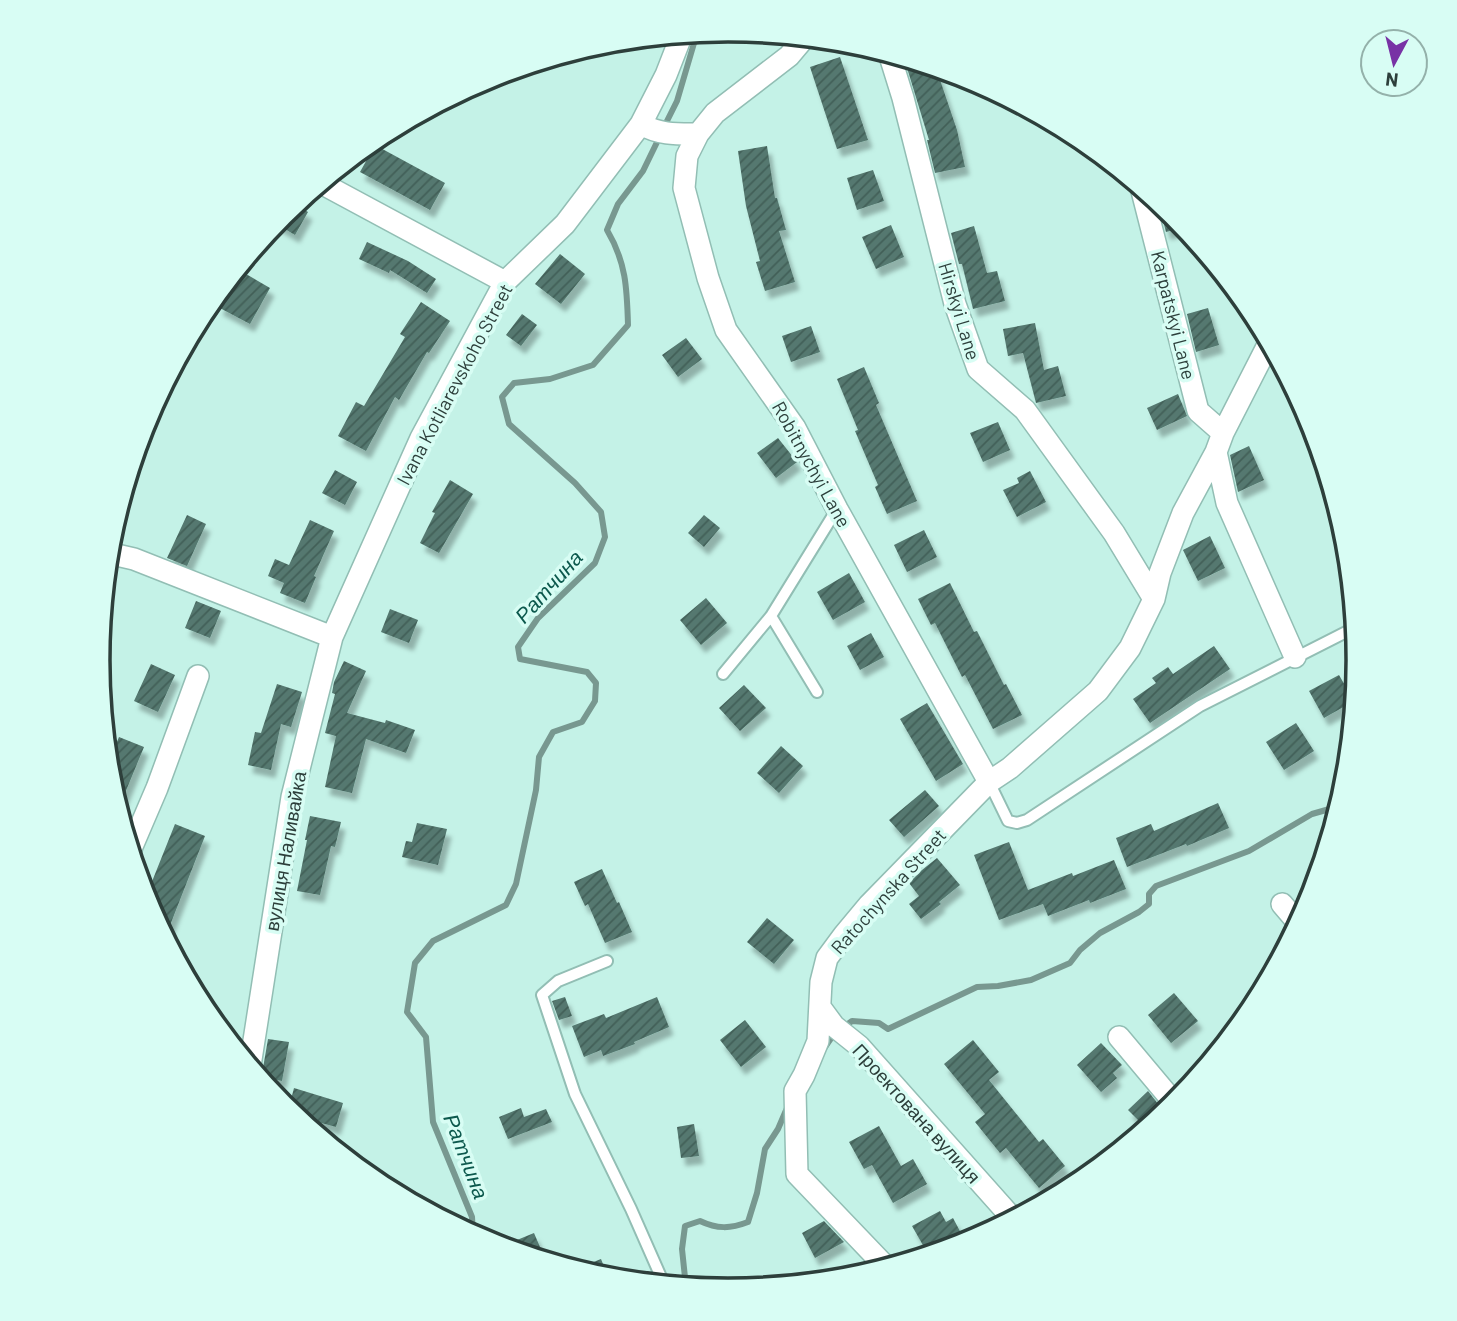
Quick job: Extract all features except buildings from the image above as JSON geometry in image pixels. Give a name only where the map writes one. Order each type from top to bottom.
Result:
[{"type":"street","name":"Ivana Kotliarevskoho Street","points":[[332,637],[421,438],[505,282],[565,224],[647,127],[678,44]]},
{"type":"street","points":[[647,127],[675,135],[698,134],[715,113],[789,56],[798,46]]},
{"type":"street","name":"Hirskyi Lane","points":[[892,64],[956,304],[978,369],[1025,410],[1114,533],[1154,599]]},
{"type":"street","name":"Robitnychyi Lane","points":[[698,134],[687,156],[684,188],[708,278],[726,330],[795,428],[989,782]]},
{"type":"street","points":[[330,188],[505,282]]},
{"type":"street","name":"Karpatskyi Lane","points":[[1145,204],[1198,411],[1219,442]]},
{"type":"street","name":"Ratochynska Street","points":[[879,1260],[797,1174],[795,1091],[818,1041],[821,982],[827,958],[877,897],[989,782],[1010,768],[1098,691],[1130,648],[1154,599],[1160,573],[1183,513],[1264,352]]},
{"type":"street","points":[[1219,442],[1227,503],[1295,657]]},
{"type":"street","points":[[119,556],[332,637]]},
{"type":"street","name":"вулиця Наливайка","points":[[252,1054],[292,797],[332,637]]},
{"type":"street","points":[[136,837],[198,676]]},
{"type":"street","points":[[1282,904],[1292,915]]},
{"type":"street","name":"Проектована вулиця","points":[[820,1007],[834,1026],[859,1046],[1007,1212]]},
{"type":"street","points":[[1119,1037],[1168,1096]]},
{"type":"lane","points":[[723,674],[771,617],[837,509]]},
{"type":"lane","points":[[771,617],[817,692]]},
{"type":"lane","points":[[989,782],[1008,821],[1017,823],[1027,820],[1200,706],[1346,632]]},
{"type":"lane","points":[[607,961],[558,981],[542,995],[575,1094],[660,1275]]},
{"type":"waterway","name":"Ратчина","points":[[664,127],[677,101],[694,43]]},
{"type":"waterway","name":"Ратчина","points":[[472,1223],[433,1122],[426,1037],[407,1012],[415,963],[433,941],[506,905],[516,884],[536,790],[539,757],[553,732],[582,722],[595,701],[596,683],[587,672],[520,659],[518,647],[538,618],[595,563],[605,537],[601,512],[575,483],[509,424],[502,397],[514,383],[550,379],[593,365],[628,325],[624,276],[618,253],[607,230],[618,204],[643,171],[660,136]]},
{"type":"waterway","points":[[823,1050],[834,1034],[852,1021],[879,1023],[888,1029],[977,987],[1031,980],[1070,963],[1080,950],[1100,933],[1149,904],[1149,894],[1156,886],[1249,851],[1312,814],[1329,809]]},
{"type":"waterway","points":[[685,1278],[682,1249],[685,1226],[700,1221],[724,1227],[748,1222],[757,1193],[765,1149],[787,1108]]}]
